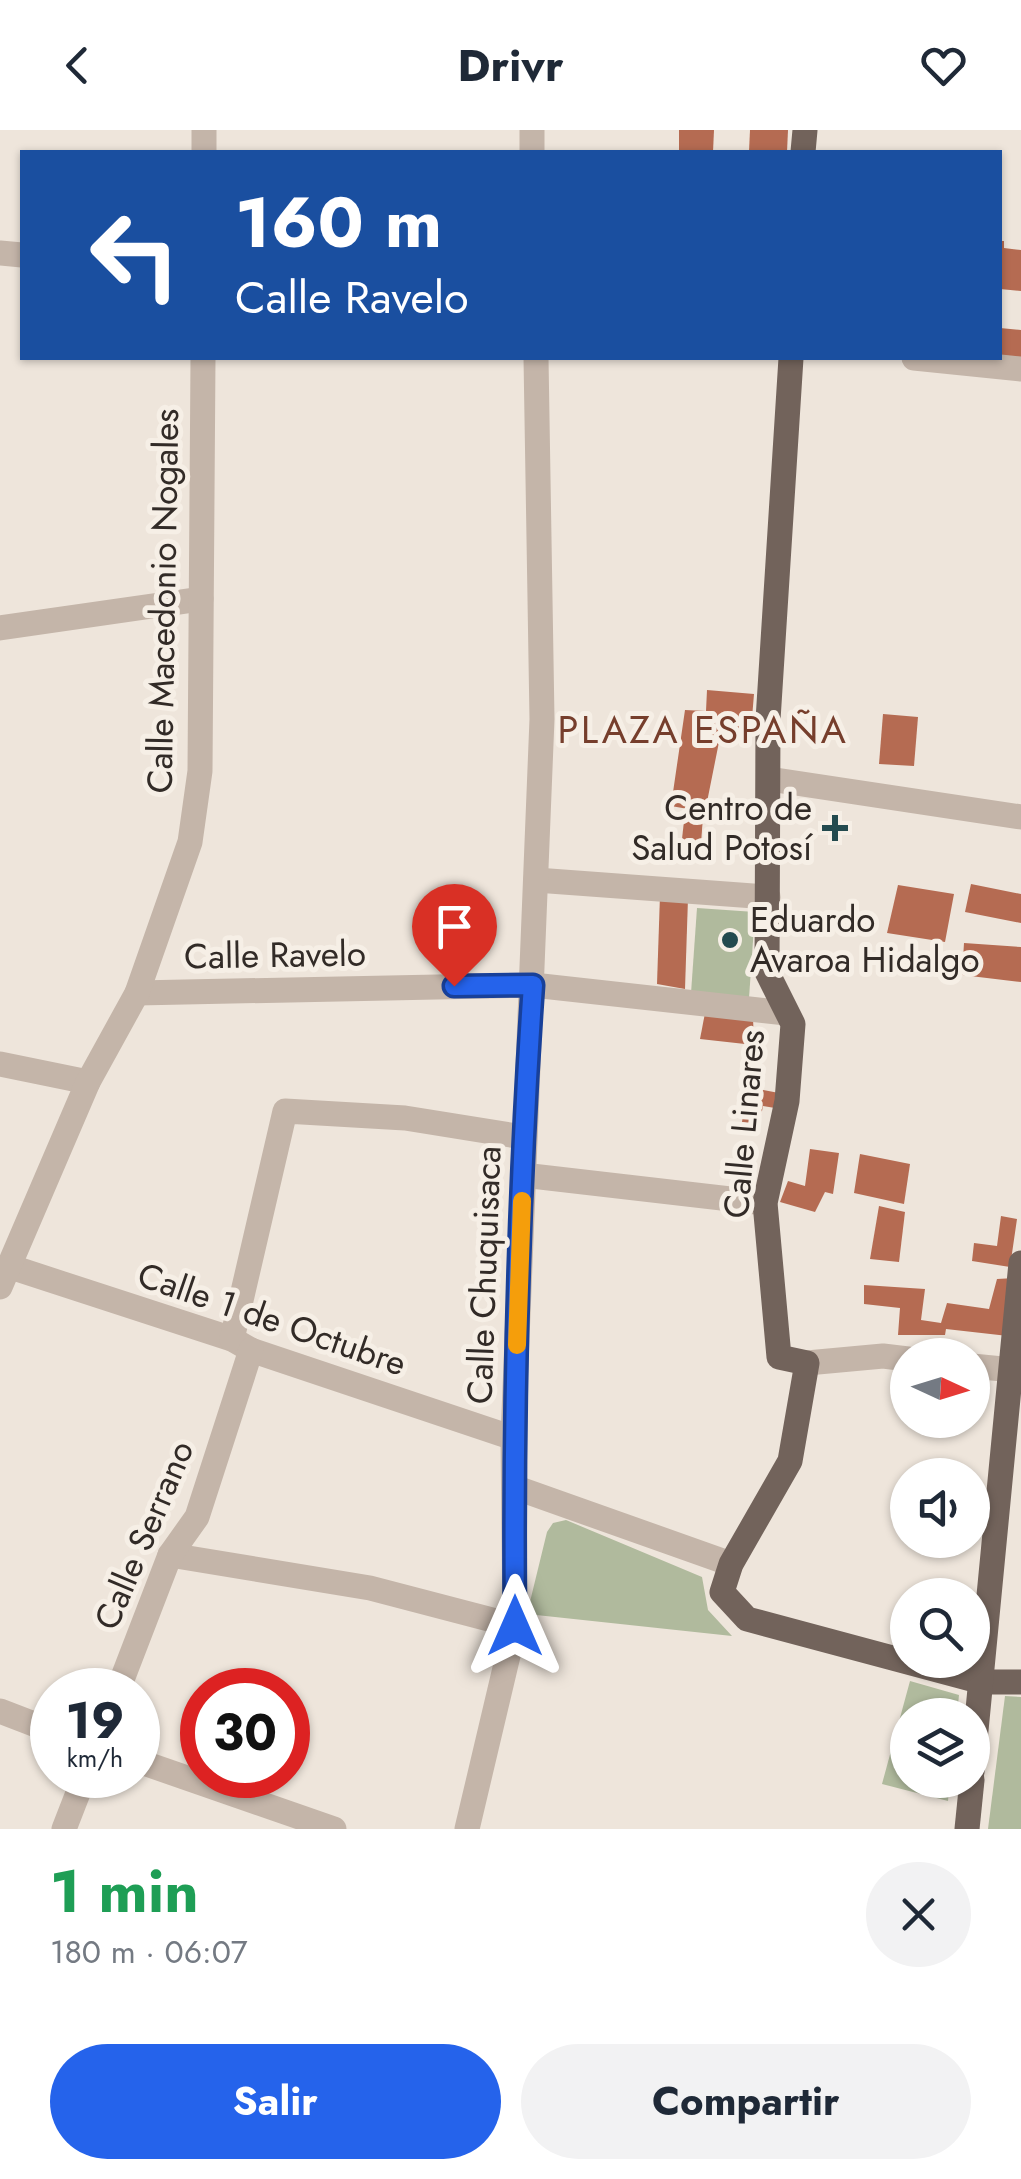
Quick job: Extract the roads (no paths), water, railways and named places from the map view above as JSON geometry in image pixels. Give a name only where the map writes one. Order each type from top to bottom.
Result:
[{"type":"main road","name":"Calle Linares","points":[[790,360],[768,720],[767,972],[793,1024],[786,1101],[765,1204],[779,1356],[807,1363]]},
{"type":"main road","points":[[980,1698],[1021,1263]]},
{"type":"main road","points":[[807,1363],[790,1461],[731,1564],[722,1592],[747,1620],[982,1682],[1021,1682]]},
{"type":"main road","points":[[966,1829],[970,1798]]},
{"type":"street","name":"Calle Macedonio Nogales","points":[[4,1276],[88,1082],[137,992],[190,842],[200,771],[202,360]]},
{"type":"street","name":"Calle Chuquisaca","points":[[467,1829],[515,1626],[514,1438],[522,1137],[533,985],[542,719],[536,360]]},
{"type":"street","points":[[933,360],[1021,369]]},
{"type":"street","points":[[0,628],[201,599]]},
{"type":"street","points":[[769,779],[1021,817]]},
{"type":"street","points":[[536,880],[768,897]]},
{"type":"street","name":"Calle Ravelo","points":[[137,992],[533,985],[786,1013]]},
{"type":"street","points":[[0,1064],[88,1082]]},
{"type":"street","name":"Calle Serrano","points":[[126,1668],[170,1555],[197,1517],[242,1344],[284,1111],[405,1118],[522,1137]]},
{"type":"street","points":[[523,1175],[765,1204]]},
{"type":"street","name":"Calle 1 de Octubre","points":[[4,1276],[242,1344],[514,1438]]},
{"type":"street","points":[[807,1363],[890,1357]]},
{"type":"street","points":[[990,1368],[1013,1370]]},
{"type":"street","points":[[514,1487],[731,1564]]},
{"type":"street","points":[[170,1555],[370,1588],[515,1626]]},
{"type":"street","points":[[0,1711],[30,1723]]},
{"type":"street","points":[[160,1770],[334,1829]]},
{"type":"street","points":[[64,1829],[76,1798]]},
{"type":"place","name":"Centro de Salud Potosí","points":[[835,828]]},
{"type":"place","name":"Eduardo Avaroa Hidalgo","points":[[730,940]]},
{"type":"district","name":"PLAZA ESPAÑA","points":[[703,730]]}]
